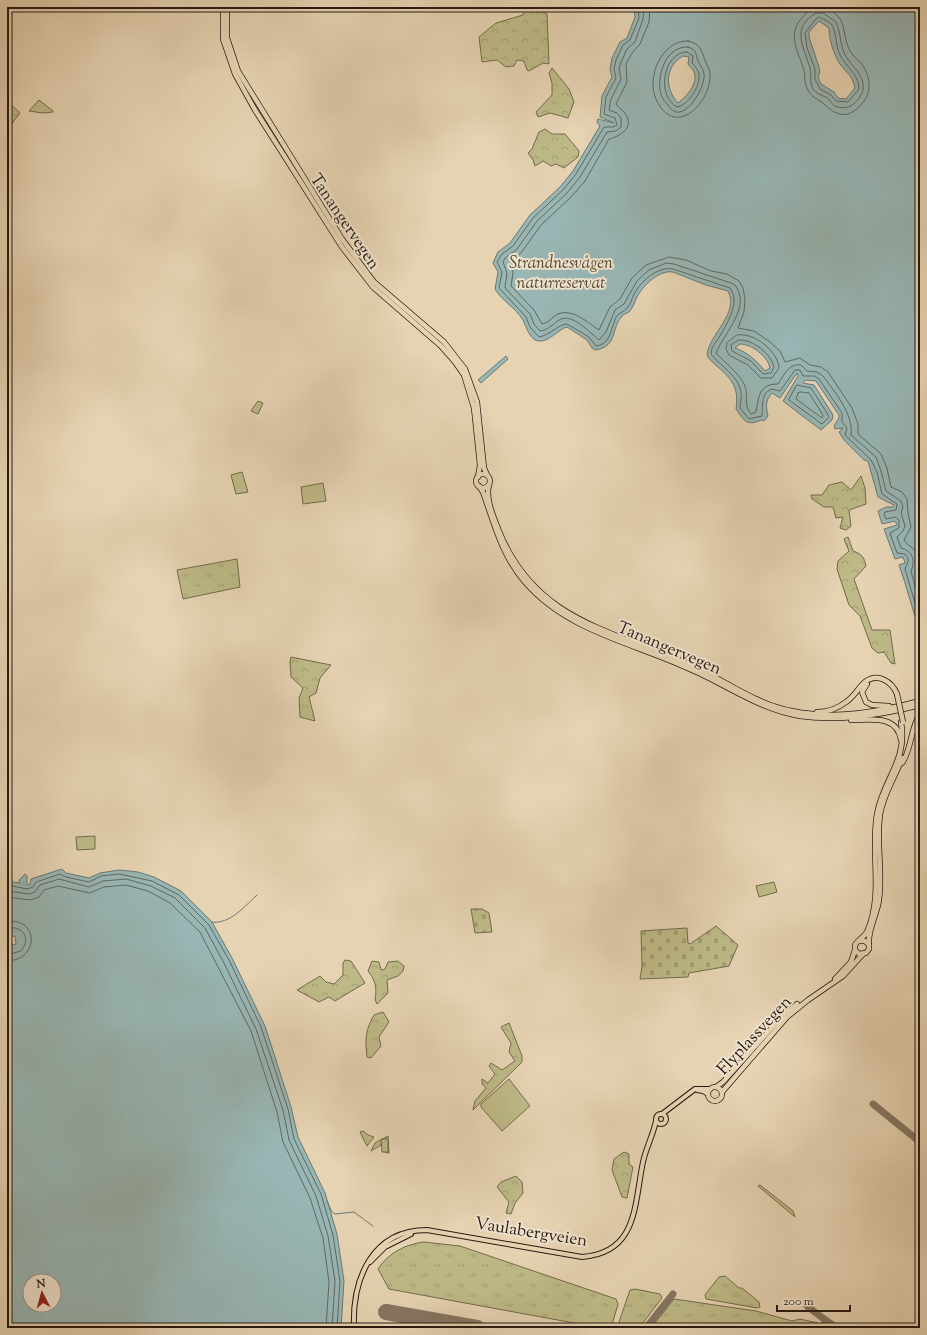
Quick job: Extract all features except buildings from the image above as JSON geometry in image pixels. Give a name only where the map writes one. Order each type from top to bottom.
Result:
[{"type":"highway","name":"Tanangervegen","points":[[223,7],[223,39],[235,74],[255,110],[342,247],[373,287],[441,346],[452,357],[464,375],[472,395],[475,414],[480,465],[478,477]]},
{"type":"highway","name":"Tanangervegen","points":[[227,7],[227,38],[238,71],[342,240],[374,282],[444,342],[465,369],[478,402],[484,468],[487,475]]},
{"type":"highway","points":[[482,474],[487,475],[490,480],[489,485],[484,487],[479,486],[477,482],[478,477],[482,474]]},
{"type":"highway","name":"Tanangervegen","points":[[489,485],[488,494],[492,510],[511,556],[527,580],[552,602],[598,630],[690,665],[759,701],[791,711],[814,714],[848,714],[890,708],[920,701]]},
{"type":"highway","name":"Tanangervegen","points":[[479,486],[483,492],[497,536],[514,567],[533,590],[562,613],[597,633],[693,670],[758,704],[790,714],[814,718],[854,717],[920,705]]},
{"type":"highway","points":[[791,711],[819,712],[834,709],[850,699],[865,682],[874,678],[889,682],[896,695],[905,741],[899,766]]},
{"type":"highway","points":[[896,695],[890,687],[879,681],[869,682],[862,692],[863,699],[872,705],[894,705],[920,701]]},
{"type":"highway","points":[[899,766],[907,752],[913,728],[920,714]]},
{"type":"highway","points":[[814,718],[829,721],[873,719],[888,721],[896,727],[900,734],[901,742],[899,757]]},
{"type":"highway","points":[[899,757],[903,741],[902,722]]},
{"type":"highway","name":"Flyplassvegen","points":[[716,1087],[723,1082],[791,1009],[841,974],[853,958],[855,945],[868,930],[875,900],[877,878],[876,831],[879,804],[899,757]]},
{"type":"highway","name":"Flyplassvegen","points":[[722,1092],[787,1017],[808,1000],[843,976],[858,958],[868,952],[868,939],[877,910],[880,893],[880,816],[886,793],[899,766]]},
{"type":"highway","points":[[859,941],[865,941],[868,945]]},
{"type":"highway","points":[[855,950],[859,954],[864,954]]},
{"type":"highway","points":[[716,1087],[722,1092],[721,1097],[717,1100],[711,1099],[708,1094],[710,1089],[716,1087]]},
{"type":"main road","points":[[669,1110],[665,1122],[662,1124],[656,1121],[657,1116],[669,1110],[692,1091],[698,1088],[710,1089]]},
{"type":"main road","points":[[692,1091],[703,1090],[708,1094]]},
{"type":"main road","points":[[662,1114],[666,1118]]},
{"type":"main road","name":"Vaulabergveien","points":[[354,1328],[356,1296],[362,1275],[384,1245],[408,1235],[435,1231],[573,1256],[591,1256],[604,1253],[620,1242],[630,1226],[643,1160],[655,1130],[656,1121]]},
{"type":"main road","name":"Vaulabergveien","points":[[655,1130],[662,1124]]},
{"type":"green space","points":[[525,7],[539,10],[547,14],[549,64],[543,63],[529,71],[527,70],[524,61],[517,60],[514,66],[506,67],[497,60],[482,62],[479,37],[496,23],[523,15]]},
{"type":"green space","points":[[552,68],[569,89],[574,102],[568,118],[550,113],[538,117],[536,112],[552,95],[552,83],[549,73]]},
{"type":"green space","points":[[39,100],[53,112],[43,113],[29,111]]},
{"type":"green space","points":[[7,101],[20,113],[7,130]]},
{"type":"green space","points":[[545,129],[552,134],[565,134],[579,151],[578,157],[564,168],[556,164],[551,166],[543,161],[535,166],[528,153],[532,149],[539,132]]},
{"type":"green space","points":[[258,401],[263,403],[258,414],[251,411]]},
{"type":"green space","points":[[242,472],[248,492],[236,494],[231,475]]},
{"type":"green space","points":[[861,476],[865,488],[866,504],[849,510],[851,526],[846,530],[840,528],[843,517],[836,518],[833,507],[824,507],[812,499],[811,495],[822,495],[829,485],[842,482],[851,490]]},
{"type":"green space","points":[[323,483],[326,501],[303,504],[301,487]]},
{"type":"green space","points":[[848,537],[853,551],[861,555],[866,566],[854,579],[872,630],[890,630],[895,664],[891,663],[884,652],[878,653],[872,648],[860,616],[849,605],[837,569],[838,561],[849,551],[844,539]]},
{"type":"green space","points":[[237,559],[240,587],[183,599],[177,570]]},
{"type":"green space","points":[[291,657],[331,665],[320,678],[316,693],[309,697],[315,721],[300,717],[299,698],[303,688],[291,677]]},
{"type":"green space","points":[[95,836],[95,849],[77,850],[76,837]]},
{"type":"green space","points":[[774,882],[777,892],[759,897],[756,886]]},
{"type":"green space","points":[[471,909],[482,909],[489,913],[492,932],[475,933]]},
{"type":"green space","points":[[716,926],[738,945],[729,966],[689,973],[688,977],[640,979],[642,966],[641,931],[687,928],[688,943],[690,944]]},
{"type":"green space","points":[[345,960],[351,961],[365,983],[335,1001],[329,997],[319,1002],[297,990],[320,976],[326,982],[334,984],[343,975],[343,963]]},
{"type":"green space","points":[[372,961],[379,962],[381,970],[385,969],[388,962],[398,961],[404,966],[403,971],[398,976],[387,980],[388,993],[377,1004],[375,1000],[375,985],[373,978],[368,971]]},
{"type":"green space","points":[[383,1012],[389,1022],[379,1037],[381,1046],[371,1058],[367,1057],[367,1031],[374,1015]]},
{"type":"green space","points":[[509,1023],[522,1056],[522,1062],[473,1110],[475,1101],[486,1088],[482,1084],[482,1079],[488,1083],[495,1074],[489,1066],[491,1063],[502,1070],[515,1061],[509,1052],[511,1043],[501,1027]]},
{"type":"green space","points":[[509,1079],[530,1106],[502,1131],[481,1107],[481,1104]]},
{"type":"green space","points":[[363,1131],[374,1137],[367,1146],[360,1132]]},
{"type":"green space","points":[[388,1136],[389,1153],[385,1152],[388,1152],[387,1139],[382,1139]]},
{"type":"green space","points":[[381,1139],[388,1139],[388,1152],[382,1152]]},
{"type":"green space","points":[[382,1139],[381,1145],[371,1151],[375,1143]]},
{"type":"green space","points":[[624,1152],[629,1154],[629,1164],[633,1167],[627,1198],[622,1197],[612,1170],[614,1159]]},
{"type":"green space","points":[[516,1176],[522,1182],[523,1193],[515,1203],[511,1214],[506,1213],[509,1202],[497,1187],[501,1182]]},
{"type":"green space","points":[[760,1185],[793,1211],[795,1217],[758,1186]]},
{"type":"green space","points":[[424,1242],[460,1246],[616,1299],[618,1304],[611,1328],[601,1328],[389,1289],[378,1269],[382,1263],[392,1254],[404,1247]]},
{"type":"green space","points":[[725,1276],[759,1302],[760,1307],[757,1308],[706,1299],[705,1295],[719,1277]]},
{"type":"green space","points":[[635,1289],[660,1294],[662,1298],[639,1328],[622,1328],[619,1322],[630,1290]]},
{"type":"green space","points":[[674,1299],[756,1311],[792,1321],[800,1319],[818,1323],[821,1328],[651,1328]]},
{"type":"water","points":[[634,7],[920,7],[920,631],[899,565],[905,563],[903,557],[895,559],[884,529],[897,525],[895,521],[882,524],[878,511],[886,507],[893,507],[894,505],[878,497],[868,461],[864,460],[844,440],[839,432],[843,428],[835,429],[834,426],[839,418],[839,415],[816,381],[805,380],[803,383],[814,385],[833,415],[832,420],[821,430],[783,401],[798,376],[797,373],[780,398],[772,393],[767,404],[768,416],[764,421],[761,420],[752,423],[746,421],[736,409],[737,396],[734,385],[728,376],[710,360],[707,355],[709,347],[723,323],[730,307],[731,299],[728,291],[706,285],[673,272],[658,275],[648,282],[637,297],[630,311],[623,315],[616,326],[611,341],[608,345],[596,350],[592,348],[587,340],[567,327],[560,330],[547,340],[539,341],[533,339],[520,316],[495,289],[498,272],[493,263],[498,252],[510,243],[530,215],[560,187],[573,171],[600,126],[597,122],[598,119],[614,123],[600,117],[602,96],[612,77],[610,69],[612,58],[620,42],[627,38],[635,17]],"holes":[[[819,21],[829,28],[832,47],[836,56],[854,83],[855,88],[846,99],[838,98],[834,92],[821,84],[818,77],[820,72],[809,37],[809,32]],[[683,56],[689,57],[688,64],[694,71],[695,76],[695,81],[691,89],[678,103],[671,91],[668,78],[672,66]],[[740,344],[749,346],[763,356],[770,368],[765,371],[751,357],[735,348]]]},
{"type":"water","points":[[506,356],[508,359],[481,383],[478,380]]},
{"type":"water","points":[[62,869],[66,873],[89,878],[100,873],[119,870],[138,872],[154,877],[181,891],[212,922],[232,958],[265,1026],[291,1107],[298,1137],[325,1193],[337,1234],[344,1281],[341,1328],[7,1328],[7,946],[16,944],[15,936],[7,937],[7,881],[20,883],[19,880],[25,874],[27,876],[27,885],[30,884],[31,879]]},
{"type":"waterway","points":[[212,922],[225,921],[231,918],[257,895]]},
{"type":"waterway","points":[[327,1201],[332,1212],[335,1214],[354,1212],[373,1226]]},
{"type":"taxiway","points":[[873,1104],[920,1142]]},
{"type":"taxiway","points":[[646,1328],[673,1294]]},
{"type":"taxiway","points":[[807,1306],[824,1319],[827,1328]]},
{"type":"taxiway","points":[[824,1319],[837,1328]]},
{"type":"runway","points":[[386,1312],[477,1328]]},
{"type":"park label","name":"Strandnesvågen naturreservat","points":[[561,274]]}]
